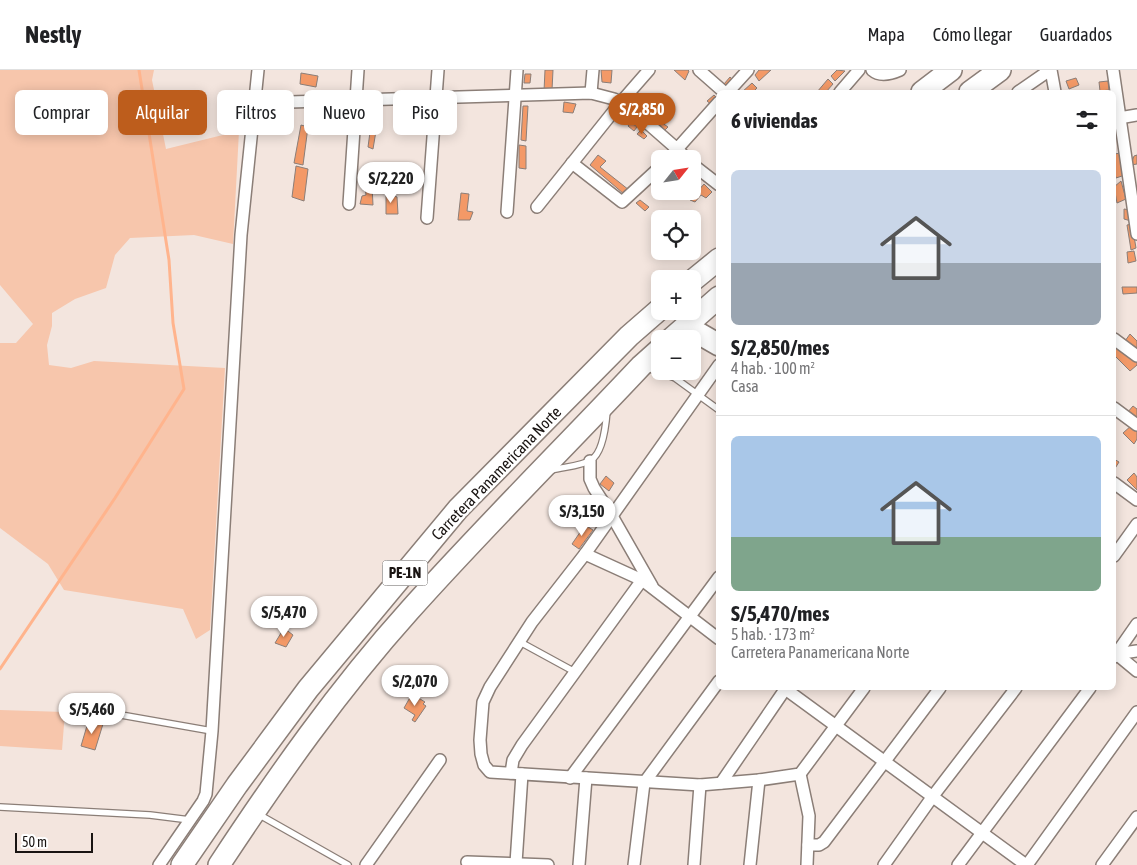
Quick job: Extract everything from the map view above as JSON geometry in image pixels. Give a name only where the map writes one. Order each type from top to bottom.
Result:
[{"type":"highway","points":[[925,90],[951,70]]},
{"type":"highway","points":[[701,273],[716,261]]},
{"type":"highway","points":[[681,330],[716,300]]},
{"type":"highway","name":"Carretera Panamericana Norte","points":[[182,865],[237,785],[308,689],[458,509],[629,336],[651,317]]},
{"type":"highway","points":[[701,339],[716,344]]},
{"type":"highway","name":"Carretera Panamericana Norte","points":[[219,865],[280,773],[332,704],[409,611],[651,357]]},
{"type":"street","points":[[257,90],[258,70]]},
{"type":"street","points":[[357,90],[358,70]]},
{"type":"street","points":[[437,90],[438,70]]},
{"type":"street","points":[[507,212],[517,70]]},
{"type":"street","points":[[591,93],[593,70]]},
{"type":"street","points":[[537,207],[649,70]]},
{"type":"street","points":[[699,70],[724,90]]},
{"type":"street","points":[[728,90],[748,70]]},
{"type":"street","points":[[842,90],[859,70]]},
{"type":"street","points":[[872,70],[876,74],[900,70]]},
{"type":"street","points":[[1021,90],[1051,70],[1055,90]]},
{"type":"street","points":[[1113,70],[1116,90]]},
{"type":"street","points":[[457,97],[591,93],[621,102],[677,149],[716,105]]},
{"type":"street","points":[[1116,94],[1119,118],[1132,171],[1137,234]]},
{"type":"street","points":[[1119,118],[1137,115]]},
{"type":"street","points":[[159,865],[191,820],[206,794],[212,731],[241,235],[252,135]]},
{"type":"street","points":[[349,204],[354,135]]},
{"type":"street","points":[[427,218],[433,135]]},
{"type":"street","points":[[572,163],[622,202],[651,175]]},
{"type":"street","points":[[701,171],[716,183]]},
{"type":"street","points":[[1116,340],[1137,356]]},
{"type":"street","points":[[716,369],[585,554],[532,622],[490,687],[483,702],[480,740],[481,754],[486,768],[490,772],[700,785],[800,774],[862,690]]},
{"type":"street","points":[[1116,409],[1137,425]]},
{"type":"street","points":[[590,461],[590,479],[594,488],[654,590]]},
{"type":"street","points":[[1116,484],[1137,500]]},
{"type":"street","points":[[1116,553],[1137,524]]},
{"type":"street","points":[[585,554],[642,580],[716,637]]},
{"type":"street","points":[[510,773],[513,760],[522,745],[642,580]]},
{"type":"street","points":[[570,778],[716,581]]},
{"type":"street","points":[[1116,651],[1137,624]]},
{"type":"street","points":[[1116,654],[1137,651]]},
{"type":"street","points":[[1116,655],[1137,671]]},
{"type":"street","points":[[634,865],[644,783],[716,685]]},
{"type":"street","points":[[721,783],[784,690]]},
{"type":"street","points":[[788,690],[1027,865],[1137,712]]},
{"type":"street","points":[[808,845],[819,845],[824,842],[938,690]]},
{"type":"street","points":[[884,865],[933,796],[1014,690]]},
{"type":"street","points":[[958,865],[1088,690]]},
{"type":"street","points":[[366,865],[440,760]]},
{"type":"street","points":[[516,863],[522,774]]},
{"type":"street","points":[[800,774],[809,816],[808,865]]},
{"type":"street","points":[[579,865],[586,778]]},
{"type":"street","points":[[750,865],[759,780]]},
{"type":"street","points":[[694,865],[700,785]]},
{"type":"street","points":[[1102,865],[1137,817]]},
{"type":"street","points":[[467,862],[548,865]]},
{"type":"lane","points":[[641,366],[675,378],[716,408]]},
{"type":"lane","points":[[540,472],[590,461],[596,456],[600,447],[608,401]]},
{"type":"lane","points":[[520,642],[575,672]]},
{"type":"lane","points":[[87,708],[212,731]]},
{"type":"lane","points":[[0,807],[150,815],[191,820]]},
{"type":"lane","points":[[254,812],[348,865]]},
{"type":"shaded area","points":[[0,70],[154,70],[152,80],[154,90],[118,90],[118,135],[163,135],[166,149],[223,135],[239,135],[233,244],[194,235],[130,238],[115,255],[106,288],[75,299],[52,313],[52,326],[47,345],[49,365],[71,368],[94,361],[225,368],[210,630],[196,639],[183,609],[64,590],[48,564],[0,528],[0,343],[16,343],[33,324],[0,285]]},
{"type":"shaded area","points":[[0,710],[65,712],[62,750],[0,746]]},
{"type":"building","points":[[545,70],[553,70],[552,90],[544,91]]},
{"type":"building","points":[[601,70],[612,70],[611,83],[602,82]]},
{"type":"building","points":[[674,70],[688,70],[689,71],[685,80]]},
{"type":"building","points":[[759,70],[771,70],[759,81],[755,75]]},
{"type":"building","points":[[837,70],[845,71],[835,81],[831,76]]},
{"type":"building","points":[[301,73],[318,76],[316,87],[300,84]]},
{"type":"building","points":[[525,74],[531,74],[530,83],[524,83]]},
{"type":"building","points":[[730,77],[735,82],[728,90],[724,84]]},
{"type":"building","points":[[1076,78],[1079,85],[1069,89],[1066,81]]},
{"type":"building","points":[[828,79],[833,84],[828,90],[819,90]]},
{"type":"building","points":[[1108,81],[1109,90],[1100,90],[1099,82]]},
{"type":"building","points":[[752,83],[757,88],[755,90],[744,90]]},
{"type":"building","points":[[714,95],[716,97],[716,101],[712,105],[707,101]]},
{"type":"building","points":[[564,102],[576,104],[573,113],[563,112]]},
{"type":"building","points":[[663,103],[672,111],[665,120],[655,111]]},
{"type":"building","points":[[523,106],[528,106],[526,141],[521,140]]},
{"type":"building","points":[[631,122],[637,127],[634,131],[628,126]]},
{"type":"building","points":[[661,122],[668,127],[665,130],[659,125]]},
{"type":"building","points":[[301,125],[304,126],[304,135],[307,135],[303,165],[294,163]]},
{"type":"building","points":[[641,130],[647,136],[644,139],[637,134]]},
{"type":"building","points":[[370,135],[375,135],[373,149],[368,147]]},
{"type":"building","points":[[519,145],[526,146],[526,169],[519,168]]},
{"type":"building","points":[[1121,153],[1125,175],[1116,178],[1116,154]]},
{"type":"building","points":[[598,155],[606,161],[600,167],[629,190],[624,194],[590,165]]},
{"type":"building","points":[[1137,155],[1137,164],[1131,165],[1134,156]]},
{"type":"building","points":[[296,166],[308,169],[304,201],[292,197]]},
{"type":"building","points":[[1121,181],[1126,199],[1117,203],[1116,198],[1116,185]]},
{"type":"building","points":[[704,184],[712,192],[706,198],[701,195],[701,187]]},
{"type":"building","points":[[365,186],[372,186],[373,205],[360,204],[362,196],[366,195]]},
{"type":"building","points":[[386,192],[397,197],[398,214],[386,214]]},
{"type":"building","points":[[461,193],[469,194],[467,211],[473,212],[470,220],[458,220]]},
{"type":"building","points":[[640,200],[649,207],[645,211],[636,203]]},
{"type":"building","points":[[1124,209],[1130,210],[1131,221],[1124,219]]},
{"type":"building","points":[[1132,224],[1136,248],[1131,250],[1127,225]]},
{"type":"building","points":[[1134,251],[1136,261],[1128,263],[1127,252]]},
{"type":"building","points":[[1122,287],[1137,287],[1137,293],[1123,294]]},
{"type":"building","points":[[1130,334],[1137,341],[1137,350],[1125,341]]},
{"type":"building","points":[[1116,345],[1137,359],[1137,365],[1130,371],[1116,357]]},
{"type":"building","points":[[1133,406],[1137,409],[1137,418],[1127,413]]},
{"type":"building","points":[[1132,425],[1137,429],[1137,439],[1134,444],[1123,433]]},
{"type":"building","points":[[1134,473],[1137,477],[1137,490],[1127,480]]},
{"type":"building","points":[[606,476],[614,483],[609,491],[600,484]]},
{"type":"building","points":[[585,525],[593,530],[579,549],[572,544]]},
{"type":"building","points":[[284,628],[293,635],[286,647],[275,643]]},
{"type":"building","points":[[412,694],[425,702],[423,704],[426,706],[415,722],[412,720],[415,715],[404,708]]},
{"type":"building","points":[[89,719],[103,724],[95,750],[81,746]]},
{"type":"waterway","points":[[0,669],[115,498],[184,389],[173,323],[169,260],[139,70]]}]
